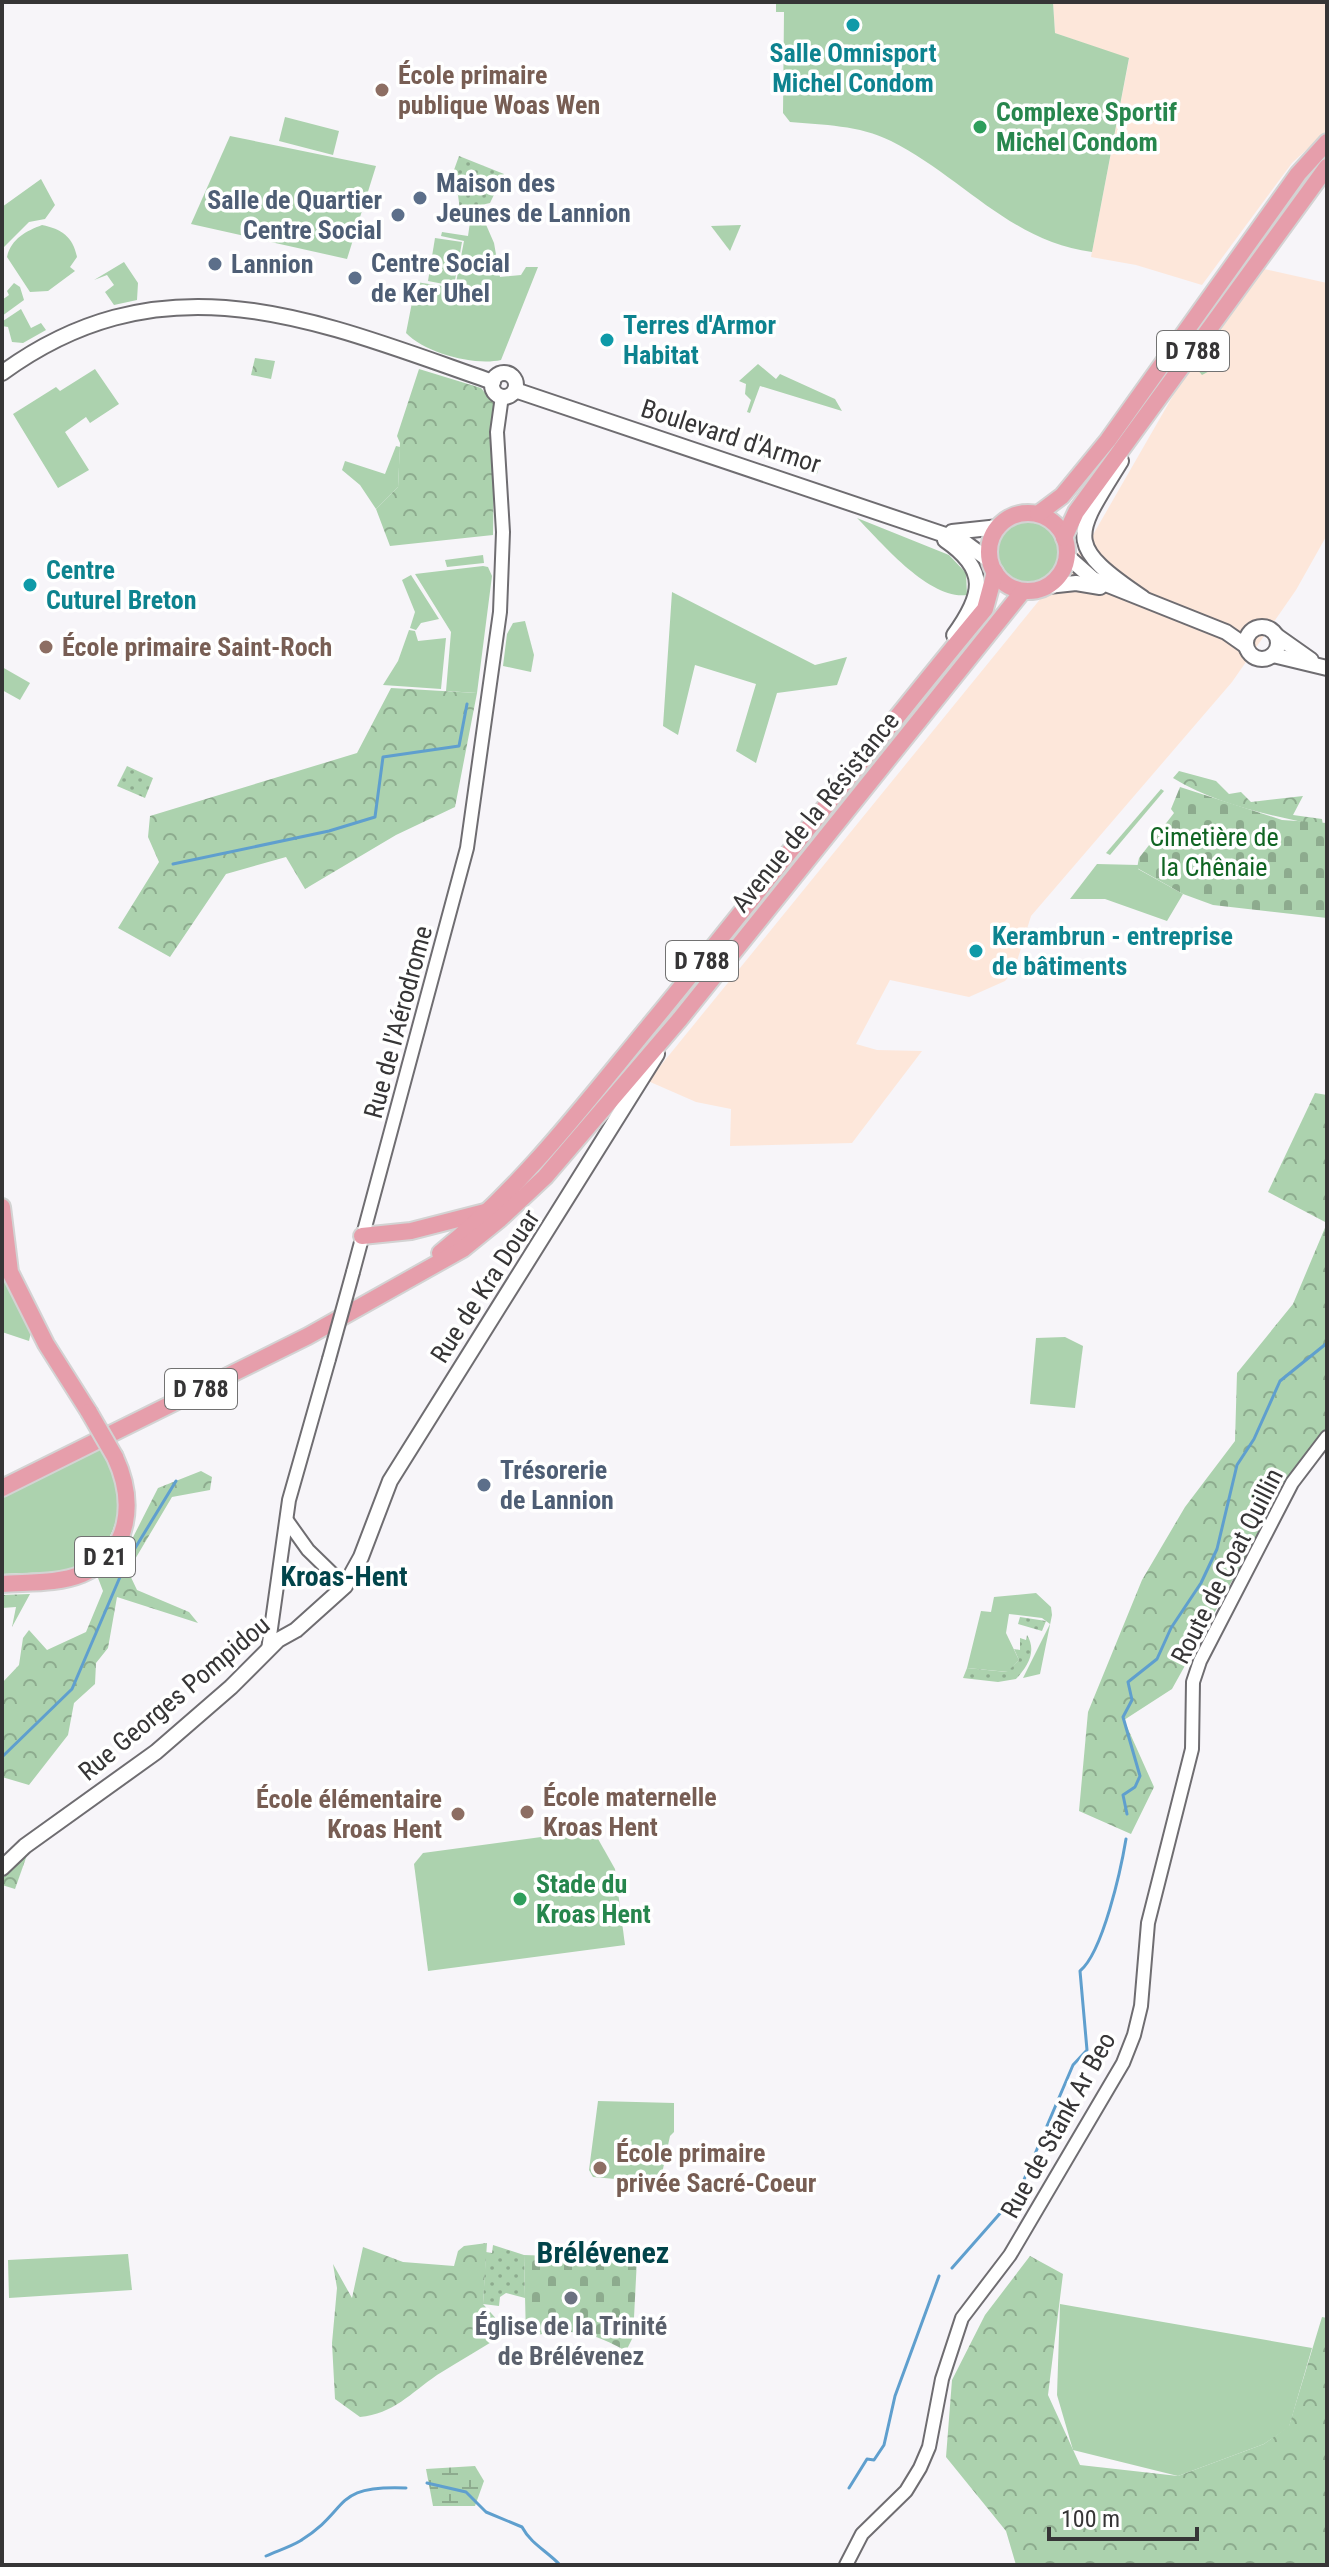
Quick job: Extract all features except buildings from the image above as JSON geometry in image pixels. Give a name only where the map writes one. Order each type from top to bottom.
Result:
[{"type":"main road","name":"D 788","points":[[1038,514],[1062,496],[1108,440],[1298,174],[1327,142]]},
{"type":"main road","name":"D 788","points":[[1064,538],[1076,512],[1327,167]]},
{"type":"main road","points":[[2,373],[66,336],[97,323],[155,309],[196,305],[251,309],[313,321],[493,382]]},
{"type":"main road","points":[[508,373],[516,382],[508,393],[495,393],[493,382],[497,375],[508,373]]},
{"type":"main road","name":"Boulevard d'Armor","points":[[508,393],[932,530],[972,545],[993,566]]},
{"type":"main road","points":[[1143,598],[1100,569],[1085,547],[1082,532],[1086,519],[1160,399]]},
{"type":"main road","points":[[1048,586],[1061,573],[1067,556],[1064,538],[1054,523],[1038,514],[1014,516],[999,527],[991,543],[993,566],[1007,585],[1023,591],[1048,586],[1091,584],[1143,598]]},
{"type":"main road","name":"Boulevard d'Armor","points":[[932,530],[974,532],[999,527]]},
{"type":"main road","points":[[905,705],[967,618],[977,590],[971,560],[932,530]]},
{"type":"main road","points":[[1067,556],[1093,579],[1226,632],[1246,646],[1254,658],[1264,659],[1273,655],[1321,665]]},
{"type":"main road","name":"Avenue de la Résistance","points":[[398,1286],[490,1211],[533,1166],[665,1007],[985,609],[993,566]]},
{"type":"main road","name":"Avenue de la Résistance","points":[[2,1488],[308,1336],[463,1249],[511,1209],[545,1177],[680,1019],[1023,591]]},
{"type":"main road","points":[[1170,609],[1233,627],[1268,628],[1321,665]]},
{"type":"main road","points":[[1246,646],[1247,636],[1254,628]]},
{"type":"main road","points":[[1273,655],[1278,646],[1277,636]]},
{"type":"main road","name":"Rue de Kra Douar","points":[[345,1586],[361,1557],[393,1475],[680,1019]]},
{"type":"main road","name":"D 21","points":[[2,1207],[10,1272],[46,1344],[115,1457],[125,1478],[129,1500],[127,1521],[110,1551],[84,1573],[62,1580],[2,1584]]},
{"type":"main road","points":[[362,1236],[411,1231],[490,1211]]},
{"type":"main road","name":"Rue Georges Pompidou","points":[[2,1868],[25,1846],[156,1752],[268,1650],[345,1586]]},
{"type":"street","name":"Rue de l'Aérodrome","points":[[268,1650],[294,1477],[353,1272],[467,848],[500,612],[503,532],[497,432],[508,393]]},
{"type":"street","name":"Route de Coat Quillin","points":[[1185,1772],[1192,1749],[1193,1682],[1200,1661],[1292,1483],[1327,1437]]},
{"type":"street","points":[[288,1522],[308,1550],[345,1586]]},
{"type":"street","name":"Rue de Stank Ar Beo","points":[[846,2565],[862,2534],[906,2491],[920,2468],[929,2447],[942,2379],[962,2318],[1010,2255],[1123,2063],[1141,2006],[1148,1923],[1185,1772]]},
{"type":"shaded area","points":[[1053,2],[1327,2],[1327,131],[1292,163],[1202,285],[1136,265],[1091,257],[1129,59],[1055,33]]},
{"type":"shaded area","points":[[1264,269],[1327,283],[1327,535],[1296,590],[1232,682],[1031,916],[1014,971],[1005,981],[969,997],[890,980],[856,1044],[877,1050],[922,1051],[852,1143],[730,1146],[731,1109],[696,1102],[648,1081],[1094,533],[1182,380]]},
{"type":"green space","name":"Complexe Sportif Michel Condom","points":[[776,2],[1053,2],[1055,33],[1129,58],[1092,252],[1063,246],[1011,222],[891,141],[841,127],[790,122],[783,113],[784,12],[776,12]]},
{"type":"green space","points":[[285,117],[339,131],[333,155],[279,141]]},
{"type":"green space","points":[[230,136],[376,166],[347,259],[191,224]]},
{"type":"green space","points":[[459,156],[504,174],[490,203],[460,210],[458,195],[445,195]]},
{"type":"green space","points":[[41,179],[55,205],[45,219],[29,222],[2,249],[2,207]]},
{"type":"green space","points":[[484,220],[494,243],[500,277],[521,275],[526,267],[538,267],[501,360],[477,361],[437,352],[406,333],[416,282],[455,288],[464,241],[441,236],[442,232],[468,236],[470,222]]},
{"type":"green space","points":[[42,225],[61,232],[69,239],[77,257],[70,267],[75,271],[48,291],[30,292],[7,257],[20,236]]},
{"type":"green space","points":[[741,225],[730,251],[711,226]]},
{"type":"green space","points":[[435,238],[462,242],[454,286],[428,281]]},
{"type":"green space","points":[[124,262],[138,283],[137,300],[114,305],[105,292],[114,285],[107,275],[94,280]]},
{"type":"green space","points":[[14,283],[20,287],[24,300],[2,316],[2,300],[9,295],[7,291]]},
{"type":"green space","points":[[21,309],[31,328],[41,323],[46,330],[23,343],[12,342],[8,327],[2,326],[3,321]]},
{"type":"green space","points":[[1209,355],[1219,361],[1219,366],[1202,375],[1196,368]]},
{"type":"green space","points":[[255,358],[275,361],[271,379],[251,375]]},
{"type":"green space","points":[[758,364],[776,379],[780,374],[835,399],[842,411],[760,386],[750,413],[747,412],[751,400],[745,394],[746,384],[739,381]]},
{"type":"green space","points":[[95,369],[119,404],[90,423],[86,417],[65,432],[89,470],[58,488],[13,414],[56,387],[60,391]]},
{"type":"green space","points":[[419,369],[481,388],[495,405],[493,535],[390,546],[376,509],[398,487],[400,443],[397,436]]},
{"type":"green space","points":[[396,446],[400,447],[398,487],[376,509],[360,485],[342,470],[345,461],[385,474]]},
{"type":"green space","points":[[768,446],[820,463],[817,474],[764,457]]},
{"type":"green space","points":[[857,518],[949,555],[966,573],[967,595],[937,589],[922,579]]},
{"type":"green space","points":[[1028,520],[1040,522],[1051,529],[1058,540],[1058,564],[1051,575],[1040,582],[1028,584],[1016,582],[1005,575],[998,564],[996,552],[998,540],[1005,529],[1016,522]]},
{"type":"green space","points":[[483,555],[484,563],[447,567],[445,560]]},
{"type":"green space","points":[[488,567],[492,576],[477,693],[446,691],[451,632],[415,574]]},
{"type":"green space","points":[[411,575],[439,619],[421,623],[416,630],[410,628],[415,612],[402,580]]},
{"type":"green space","points":[[672,592],[815,665],[847,657],[837,685],[777,693],[756,763],[736,751],[756,684],[695,665],[678,735],[663,726]]},
{"type":"green space","points":[[525,621],[534,655],[531,672],[503,666],[507,634],[513,623]]},
{"type":"green space","points":[[409,630],[415,631],[418,641],[446,638],[441,689],[383,685],[398,661]]},
{"type":"green space","points":[[2,667],[30,683],[20,700],[2,690]]},
{"type":"green space","points":[[391,688],[477,693],[455,807],[396,835],[305,889],[286,857],[226,874],[170,957],[118,928],[159,862],[148,837],[150,816],[357,753]]},
{"type":"green space","points":[[127,766],[153,778],[145,798],[117,786]]},
{"type":"green space","points":[[1179,771],[1216,781],[1229,794],[1241,792],[1251,802],[1303,796],[1293,815],[1322,819],[1323,826],[1265,814],[1208,795],[1173,778]]},
{"type":"green space","name":"Cimetière de la Chênaie","points":[[1180,787],[1282,820],[1327,823],[1327,918],[1213,905],[1183,894],[1137,868],[1139,858],[1174,813],[1171,809]]},
{"type":"green space","points":[[1161,789],[1164,791],[1110,855],[1106,853]]},
{"type":"green space","points":[[1097,864],[1138,865],[1138,869],[1183,894],[1167,921],[1105,899],[1070,899]]},
{"type":"green space","points":[[1315,1093],[1327,1095],[1327,1223],[1268,1192]]},
{"type":"green space","points":[[1327,1223],[1327,1430],[1292,1473],[1172,1689],[1124,1720],[1154,1787],[1131,1834],[1079,1811],[1088,1712],[1142,1580],[1185,1507],[1235,1441],[1237,1373],[1293,1304]]},
{"type":"green space","points":[[2,1271],[32,1328],[29,1341],[2,1332]]},
{"type":"green space","points":[[1065,1337],[1083,1346],[1075,1408],[1030,1404],[1036,1338]]},
{"type":"green space","points":[[100,1448],[115,1478],[119,1499],[112,1532],[100,1551],[74,1568],[2,1574],[2,1497]]},
{"type":"green space","points":[[201,1471],[212,1477],[210,1490],[172,1497],[128,1571],[137,1590],[189,1612],[198,1623],[117,1597],[108,1648],[96,1663],[95,1684],[74,1703],[68,1735],[29,1785],[2,1777],[2,1683],[19,1665],[23,1638],[29,1630],[47,1650],[86,1632],[103,1591],[98,1578],[124,1555],[158,1488]]},
{"type":"green space","points":[[1036,1593],[1051,1607],[1052,1615],[1040,1674],[1023,1678],[1050,1624],[1042,1618],[1009,1614],[1006,1633],[1019,1660],[1008,1672],[967,1668],[981,1611],[991,1612],[994,1597]]},
{"type":"green space","points":[[30,1594],[12,1627],[16,1607],[2,1608],[2,1595]]},
{"type":"green space","points":[[1020,1617],[1046,1621],[1042,1631],[1018,1624]]},
{"type":"green space","points":[[1027,1635],[1031,1647],[1030,1658],[1016,1679],[998,1682],[963,1678],[967,1668],[1007,1672],[1019,1660],[1014,1649],[1020,1650],[1020,1638],[1026,1640]]},
{"type":"green space","points":[[593,1830],[615,1869],[625,1945],[428,1971],[414,1864],[423,1853]]},
{"type":"green space","points":[[27,1855],[15,1889],[2,1885],[2,1879]]},
{"type":"green space","points":[[598,2101],[674,2103],[674,2132],[670,2136],[660,2183],[593,2177],[589,2170]]},
{"type":"green space","points":[[487,2243],[483,2304],[508,2332],[382,2412],[360,2417],[335,2399],[332,2343],[337,2288],[333,2264],[352,2298],[363,2247],[403,2262],[454,2266],[458,2251],[464,2246]]},
{"type":"green space","points":[[493,2245],[524,2255],[525,2298],[506,2293],[500,2297],[499,2306],[483,2304],[486,2252],[492,2253]]},
{"type":"green space","points":[[128,2254],[132,2290],[9,2298],[8,2260]]},
{"type":"green space","points":[[524,2255],[637,2259],[633,2337],[626,2351],[600,2338],[578,2333],[526,2337]]},
{"type":"green space","points":[[1030,2256],[1063,2274],[1048,2395],[1080,2465],[1178,2476],[1264,2444],[1289,2426],[1322,2317],[1327,2318],[1327,2565],[1016,2565],[1006,2531],[946,2457],[952,2380],[985,2315]]},
{"type":"green space","points":[[1060,2304],[1312,2348],[1289,2427],[1264,2444],[1178,2476],[1073,2450],[1057,2395]]},
{"type":"green space","points":[[475,2466],[484,2481],[475,2506],[433,2506],[426,2469]]},
{"type":"waterway","points":[[173,864],[329,831],[375,817],[383,757],[459,746],[467,704]]},
{"type":"waterway","points":[[1127,1814],[1123,1795],[1135,1787],[1140,1776],[1123,1717],[1132,1700],[1128,1682],[1157,1659],[1171,1628],[1201,1583],[1217,1549],[1237,1465],[1254,1439],[1280,1381],[1327,1343]]},
{"type":"waterway","points":[[2,1757],[72,1689],[126,1563],[176,1481]]},
{"type":"waterway","points":[[1020,2189],[1073,2065],[1087,2050],[1080,1971],[1096,1947],[1103,1929],[1126,1839]]},
{"type":"waterway","points":[[952,2268],[1018,2193]]},
{"type":"waterway","points":[[849,2488],[867,2459],[874,2460],[884,2445],[895,2396],[939,2276]]},
{"type":"waterway","points":[[427,2483],[466,2492],[486,2512],[522,2527],[560,2565]]},
{"type":"waterway","points":[[266,2556],[300,2541],[353,2495],[382,2488],[406,2488]]},
{"type":"place","name":"Salle Omnisport Michel Condom","points":[[853,25]]},
{"type":"place","name":"École primaire publique Woas Wen","points":[[382,90]]},
{"type":"place","name":"Complexe Sportif Michel Condom","points":[[980,127]]},
{"type":"place","name":"Maison des Jeunes de Lannion","points":[[420,198]]},
{"type":"place","name":"Salle de Quartier Centre Social","points":[[398,215]]},
{"type":"place","name":"Lannion","points":[[215,264]]},
{"type":"place","name":"Centre Social de Ker Uhel","points":[[355,278]]},
{"type":"place","name":"Terres d'Armor Habitat","points":[[607,340]]},
{"type":"place","name":"Centre Cuturel Breton","points":[[30,585]]},
{"type":"place","name":"École primaire Saint-Roch","points":[[46,647]]},
{"type":"place","name":"Kerambrun - entreprise de bâtiments","points":[[976,951]]},
{"type":"place","name":"Trésorerie de Lannion","points":[[484,1485]]},
{"type":"place","name":"École maternelle Kroas Hent","points":[[527,1812]]},
{"type":"place","name":"École élémentaire Kroas Hent","points":[[458,1814]]},
{"type":"place","name":"Stade du Kroas Hent","points":[[520,1899]]},
{"type":"place","name":"École primaire privée Sacré-Coeur","points":[[600,2168]]},
{"type":"place","name":"Église de la Trinité de Brélévenez","points":[[571,2298]]},
{"type":"district","name":"Kroas-Hent","points":[[344,1576]]},
{"type":"district","name":"Brélévenez","points":[[603,2253]]}]
